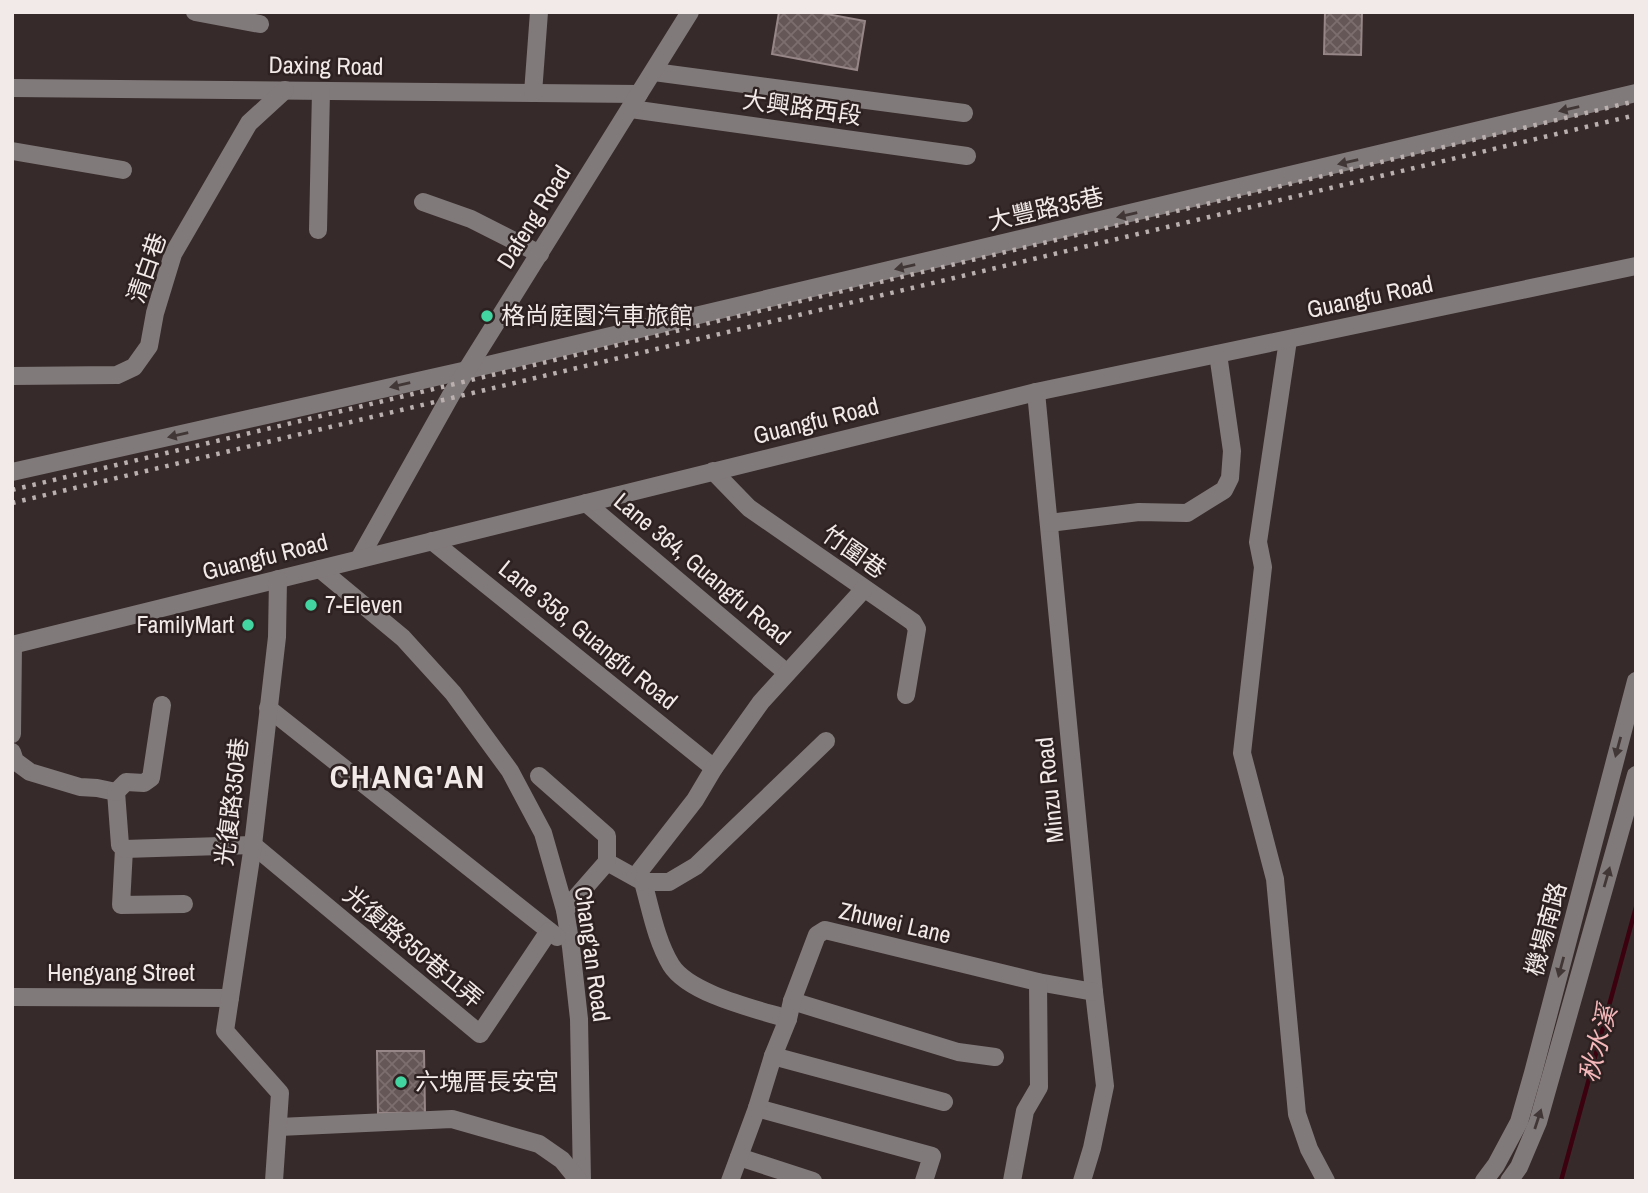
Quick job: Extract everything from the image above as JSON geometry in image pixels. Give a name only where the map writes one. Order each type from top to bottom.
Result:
[{"type":"street","points":[[195,12],[260,24]]},
{"type":"street","points":[[533,93],[539,12]]},
{"type":"street","name":"Dafeng Road","points":[[359,559],[451,395],[690,12]]},
{"type":"street","points":[[654,72],[964,113]]},
{"type":"street","name":"Daxing Road","points":[[12,88],[533,93],[635,101]]},
{"type":"street","name":"清白巷","points":[[12,376],[117,375],[134,367],[149,346],[155,313],[173,254],[249,123],[285,90]]},
{"type":"street","points":[[318,230],[321,90]]},
{"type":"street","name":"大豐路35巷","points":[[12,472],[467,370],[1636,93]]},
{"type":"street","name":"大興路西段","points":[[635,101],[967,156]]},
{"type":"street","points":[[12,150],[124,170]]},
{"type":"street","points":[[422,202],[471,219],[540,254]]},
{"type":"street","name":"Guangfu Road","points":[[13,645],[1036,392],[1636,266]]},
{"type":"street","points":[[1288,340],[1258,542],[1263,567],[1242,753],[1275,878],[1297,1114],[1326,1181]]},
{"type":"street","points":[[1049,523],[1139,512],[1187,513],[1224,489],[1230,478],[1232,451],[1218,354]]},
{"type":"street","name":"Minzu Road","points":[[1036,392],[1105,1086],[1082,1181]]},
{"type":"street","name":"竹圍巷","points":[[713,471],[750,508],[914,622],[917,629],[906,695]]},
{"type":"street","name":"Lane 364, Guangfu Road","points":[[586,503],[787,673]]},
{"type":"street","name":"Lane 358, Guangfu Road","points":[[432,541],[714,768]]},
{"type":"street","name":"Chang'an Road","points":[[320,569],[403,638],[453,693],[510,771],[543,833],[565,910],[579,1019],[581,1181]]},
{"type":"street","name":"光復路350巷","points":[[278,579],[277,637],[253,845],[225,1031],[280,1093],[279,1127]]},
{"type":"street","points":[[639,880],[761,702],[864,589]]},
{"type":"street","points":[[12,734],[13,645]]},
{"type":"street","name":"機場南路","points":[[1484,1181],[1496,1165],[1519,1122],[1530,1086],[1636,681]]},
{"type":"street","points":[[162,705],[151,778],[144,783],[126,782],[116,792],[120,845],[124,849],[121,905],[184,904]]},
{"type":"street","points":[[268,708],[571,947]]},
{"type":"street","points":[[607,862],[639,880],[670,882],[696,866],[826,741]]},
{"type":"street","points":[[12,752],[15,761],[30,772],[80,788],[116,792]]},
{"type":"street","name":"機場南路","points":[[1509,1181],[1519,1167],[1538,1122],[1636,775]]},
{"type":"street","points":[[539,776],[607,836],[607,862],[565,910]]},
{"type":"street","points":[[124,849],[253,845]]},
{"type":"street","name":"光復路350巷11弄","points":[[253,845],[480,1034],[549,931]]},
{"type":"street","points":[[639,880],[657,932],[673,967],[681,975],[697,988],[788,1019]]},
{"type":"street","name":"Zhuwei Lane","points":[[730,1181],[792,1001],[817,935],[825,930],[1038,982],[1094,992]]},
{"type":"street","points":[[1012,1181],[1025,1111],[1039,1087],[1038,982]]},
{"type":"street","name":"Hengyang Street","points":[[12,998],[230,998]]},
{"type":"street","points":[[792,1001],[958,1052],[995,1057]]},
{"type":"street","points":[[773,1056],[944,1102]]},
{"type":"street","points":[[757,1108],[932,1156],[924,1181]]},
{"type":"street","points":[[274,1181],[279,1127],[452,1119],[539,1144],[562,1160],[581,1181]]},
{"type":"street","points":[[739,1157],[813,1181]]},
{"type":"building","points":[[779,12],[816,12],[865,21],[857,70],[772,54]]},
{"type":"building","points":[[1325,12],[1362,12],[1361,55],[1324,54]]},
{"type":"building","name":"六塊厝長安宮","points":[[377,1051],[424,1051],[425,1113],[378,1113]]},
{"type":"waterway","name":"秋水溪","points":[[1561,1181],[1636,907]]},
{"type":"railway","points":[[12,490],[1636,101]]},
{"type":"railway","points":[[12,503],[1636,115]]},
{"type":"place","name":"格尚庭園汽車旅館","points":[[487,316]]},
{"type":"place","name":"7-Eleven","points":[[311,605]]},
{"type":"place","name":"FamilyMart","points":[[248,625]]},
{"type":"place","name":"六塊厝長安宮","points":[[401,1082]]},
{"type":"district","name":"CHANG'AN","points":[[408,777]]}]
